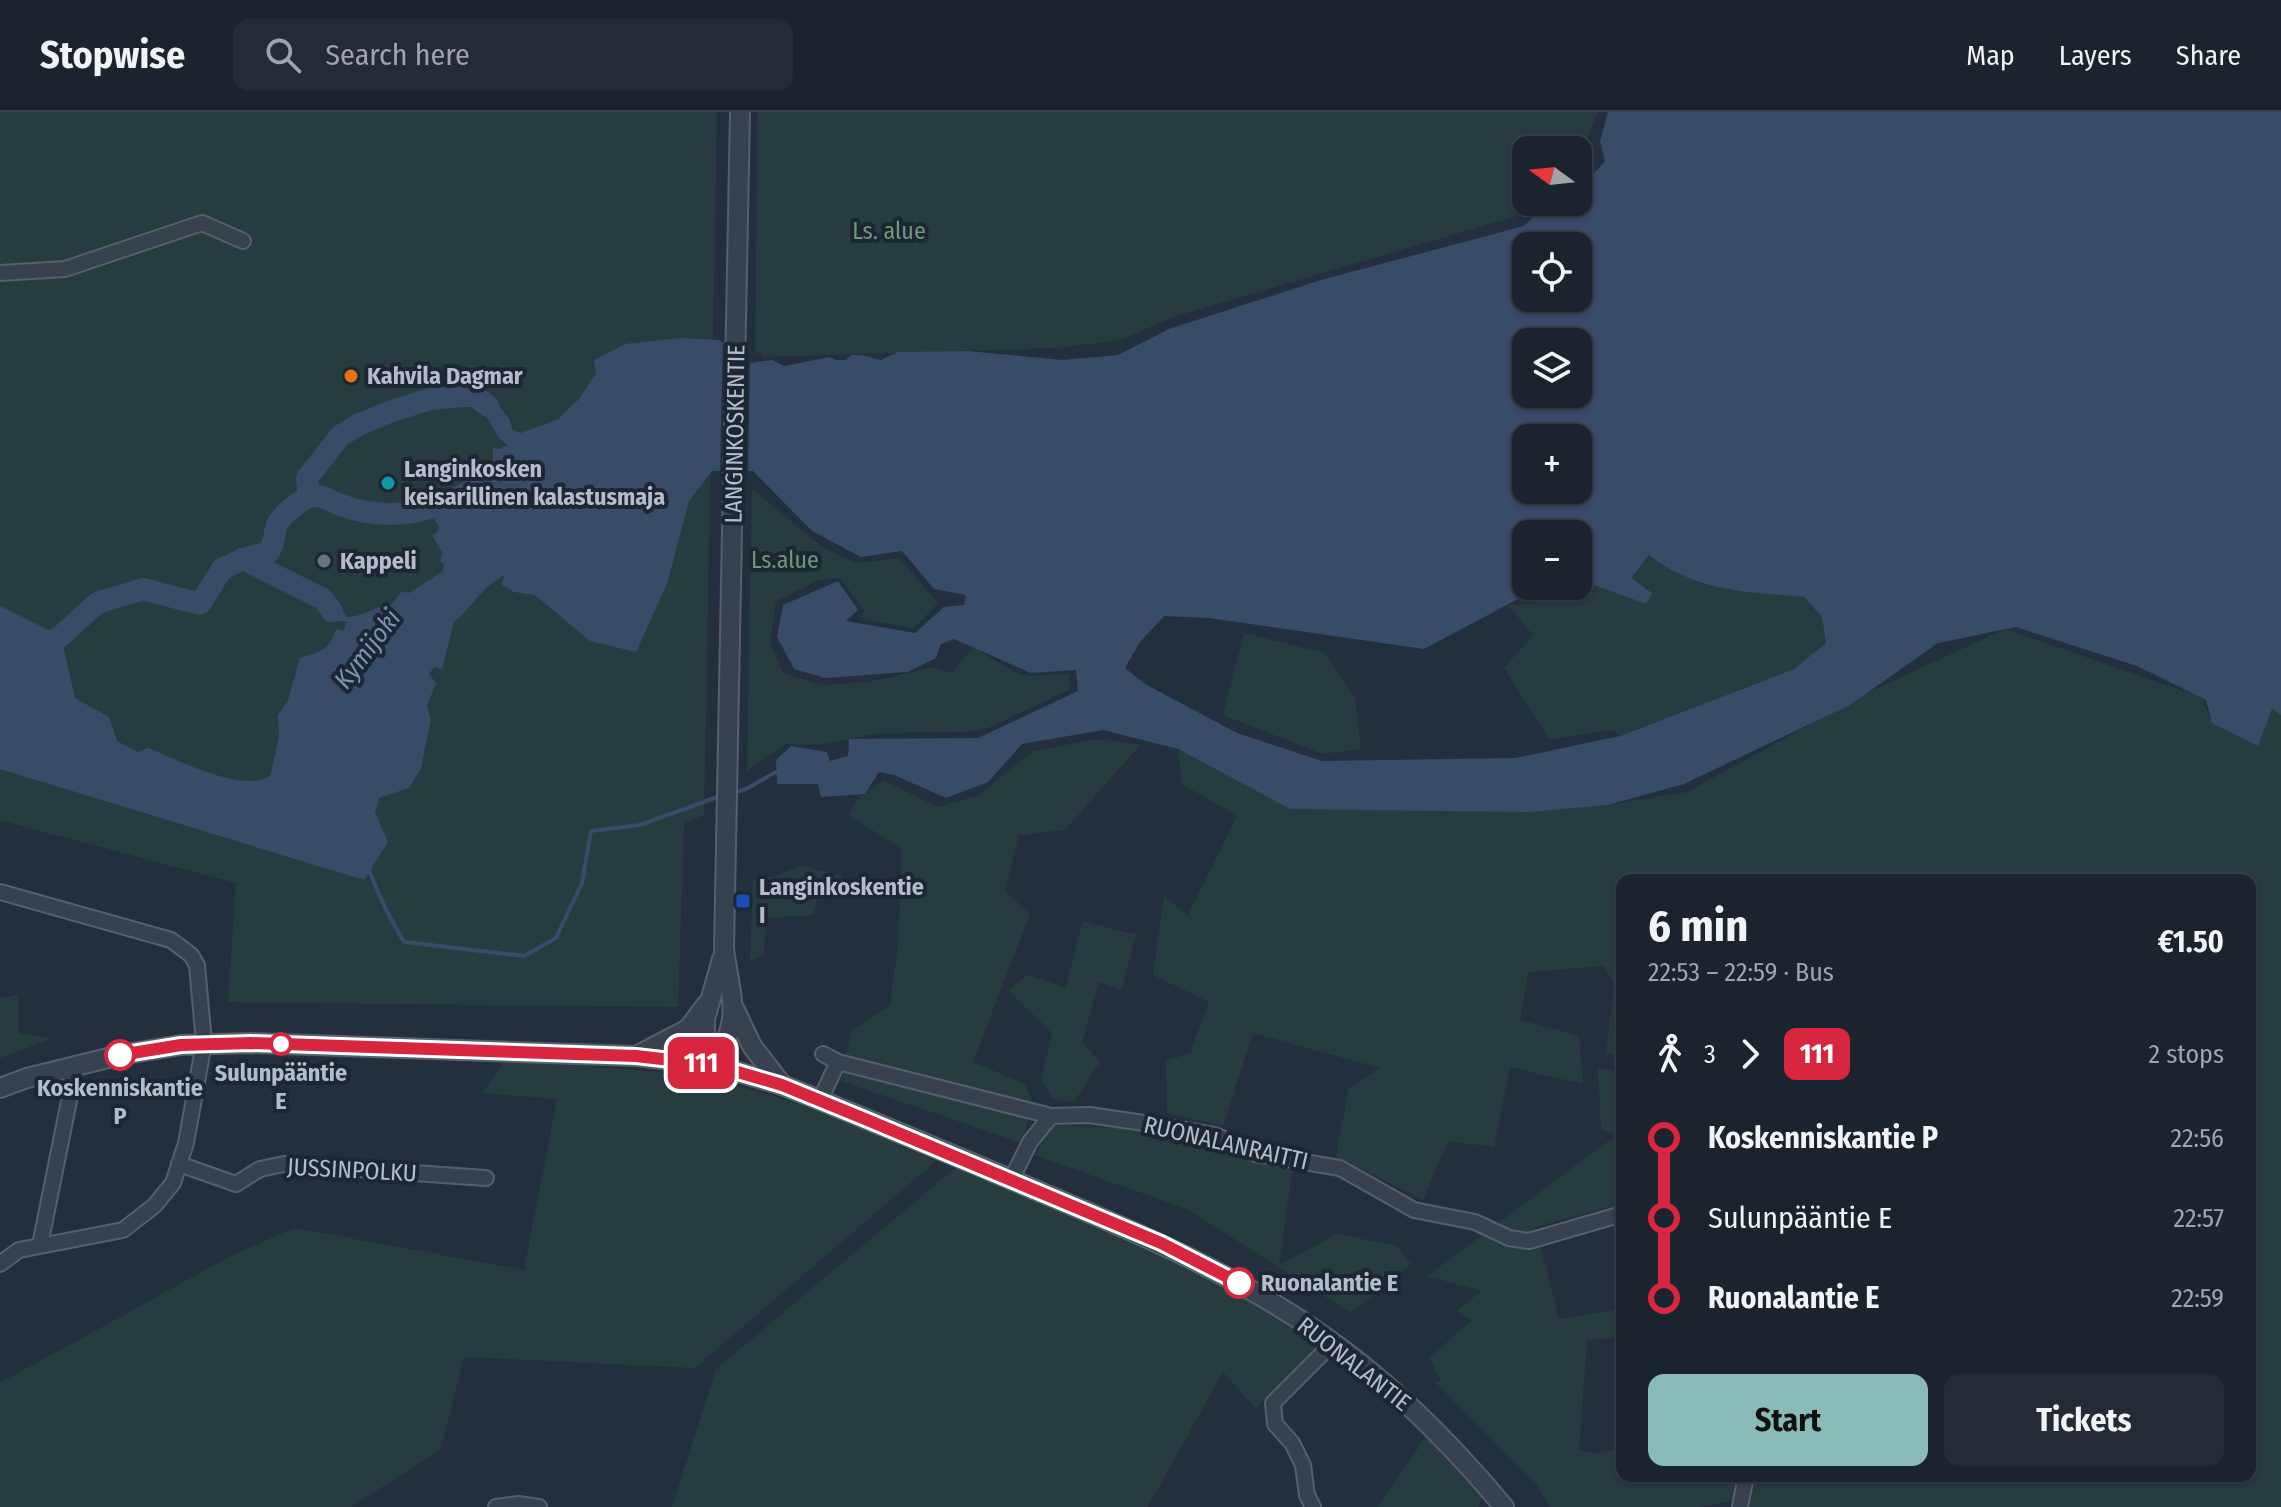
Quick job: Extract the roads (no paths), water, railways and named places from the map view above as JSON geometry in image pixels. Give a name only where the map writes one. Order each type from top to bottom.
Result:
[{"type":"street","name":"LANGINKOSKENTIE","points":[[714,1065],[732,1030],[734,1008],[724,949],[740,112]]},
{"type":"street","points":[[0,273],[65,269],[202,223],[243,241]]},
{"type":"street","points":[[0,892],[171,940],[191,955],[197,965],[204,1043],[186,1143],[173,1183],[154,1206],[123,1230],[19,1250],[0,1264]]},
{"type":"street","name":"LANGINKOSKENTIE","points":[[714,1065],[705,1033],[705,1019],[724,949]]},
{"type":"street","points":[[636,1056],[688,1029],[702,1015],[711,996]]},
{"type":"street","points":[[734,1008],[752,1046],[782,1085]]},
{"type":"street","name":"RUONALANTIE","points":[[0,1088],[70,1066],[204,1043],[636,1056],[714,1065],[820,1100],[1161,1243],[1264,1297],[1333,1343],[1405,1402],[1504,1507]]},
{"type":"street","name":"RUONALANRAITTI","points":[[823,1054],[838,1062],[1051,1116],[1089,1115],[1215,1135],[1256,1154],[1340,1168],[1414,1210],[1475,1222],[1509,1238],[1529,1241],[1616,1216]]},
{"type":"street","points":[[820,1100],[838,1062]]},
{"type":"street","points":[[40,1245],[72,1086],[70,1066]]},
{"type":"street","points":[[1011,1180],[1030,1142],[1051,1116]]},
{"type":"street","name":"JUSSINPOLKU","points":[[179,1164],[236,1184],[260,1169],[284,1164],[486,1178]]},
{"type":"street","points":[[1313,1507],[1307,1495],[1303,1465],[1292,1443],[1275,1424],[1273,1403],[1333,1343]]},
{"type":"street","points":[[1740,1507],[1745,1482]]},
{"type":"street","points":[[496,1507],[518,1504],[539,1507]]},
{"type":"water","name":"Kymijoki","points":[[1608,112],[2281,112],[2281,715],[2272,709],[2258,746],[2212,723],[2206,700],[2137,666],[2016,627],[1938,643],[1850,705],[1684,784],[1608,805],[1530,812],[1290,809],[1178,749],[1103,730],[1022,744],[988,782],[946,798],[894,775],[879,772],[865,794],[821,797],[818,784],[777,784],[776,760],[791,746],[827,752],[830,761],[848,756],[849,739],[978,738],[1078,691],[1076,670],[1031,673],[954,639],[941,644],[936,658],[907,672],[825,678],[794,669],[777,637],[783,605],[838,581],[858,610],[846,621],[915,633],[944,607],[964,605],[966,595],[934,589],[902,551],[861,557],[812,531],[753,471],[712,471],[689,501],[667,584],[636,652],[590,641],[535,595],[514,592],[502,585],[504,576],[492,583],[454,622],[442,669],[434,667],[429,674],[436,683],[427,706],[431,720],[421,768],[409,788],[379,798],[375,813],[388,842],[364,880],[0,769],[0,606],[61,636],[75,698],[109,717],[117,741],[138,752],[148,748],[227,778],[243,781],[270,776],[279,738],[278,715],[288,700],[300,658],[323,649],[336,629],[343,631],[347,622],[332,620],[332,611],[342,610],[347,617],[353,617],[392,604],[402,591],[409,593],[443,571],[444,564],[440,562],[442,552],[432,535],[437,533],[439,527],[435,521],[436,506],[451,496],[451,489],[478,473],[481,467],[489,466],[493,448],[508,445],[499,438],[483,411],[496,401],[513,430],[521,433],[558,419],[579,399],[596,373],[594,360],[625,344],[680,338],[719,340],[750,363],[772,360],[784,366],[830,357],[846,360],[851,355],[881,360],[898,352],[968,351],[1062,360],[1118,355],[1169,329],[1321,280],[1524,226],[1534,216],[1592,216],[1592,175],[1605,162],[1600,141]],"holes":[[[1512,520],[1592,520],[1592,584],[1646,604],[1652,593],[1631,578],[1649,555],[1667,567],[1704,583],[1742,591],[1804,597],[1822,617],[1826,643],[1794,669],[1620,736],[1516,758],[1322,761],[1237,733],[1145,684],[1125,668],[1140,642],[1164,616],[1209,618],[1424,649],[1516,600],[1512,600]]]},
{"type":"waterway","points":[[0,650],[36,652],[61,636],[97,603],[143,589],[200,604],[222,569],[269,552],[281,518],[309,496],[307,478],[340,436],[389,412],[430,399],[475,396],[488,406]]},
{"type":"waterway","points":[[309,496],[375,513],[399,514],[436,506]]},
{"type":"waterway","points":[[243,559],[323,599],[332,611]]},
{"type":"waterway","points":[[732,793],[746,789],[776,772]]},
{"type":"waterway","points":[[369,871],[404,942],[524,956],[556,938],[582,883],[591,831],[640,825],[720,796]]},
{"type":"place","name":"Kahvila Dagmar","points":[[351,376]]},
{"type":"place","name":"Langinkosken keisarillinen kalastusmaja","points":[[388,483]]},
{"type":"place","name":"Kappeli","points":[[324,561]]},
{"type":"place","name":"Langinkoskentie I","points":[[743,901]]},
{"type":"place","name":"Sulunpääntie E","points":[[281,1044]]},
{"type":"place","name":"Koskenniskantie P","points":[[120,1055]]},
{"type":"place","name":"Ruonalantie E","points":[[1239,1283]]},
{"type":"park label","name":"Ls. alue","points":[[889,231]]},
{"type":"park label","name":"Ls.alue","points":[[785,560]]}]
